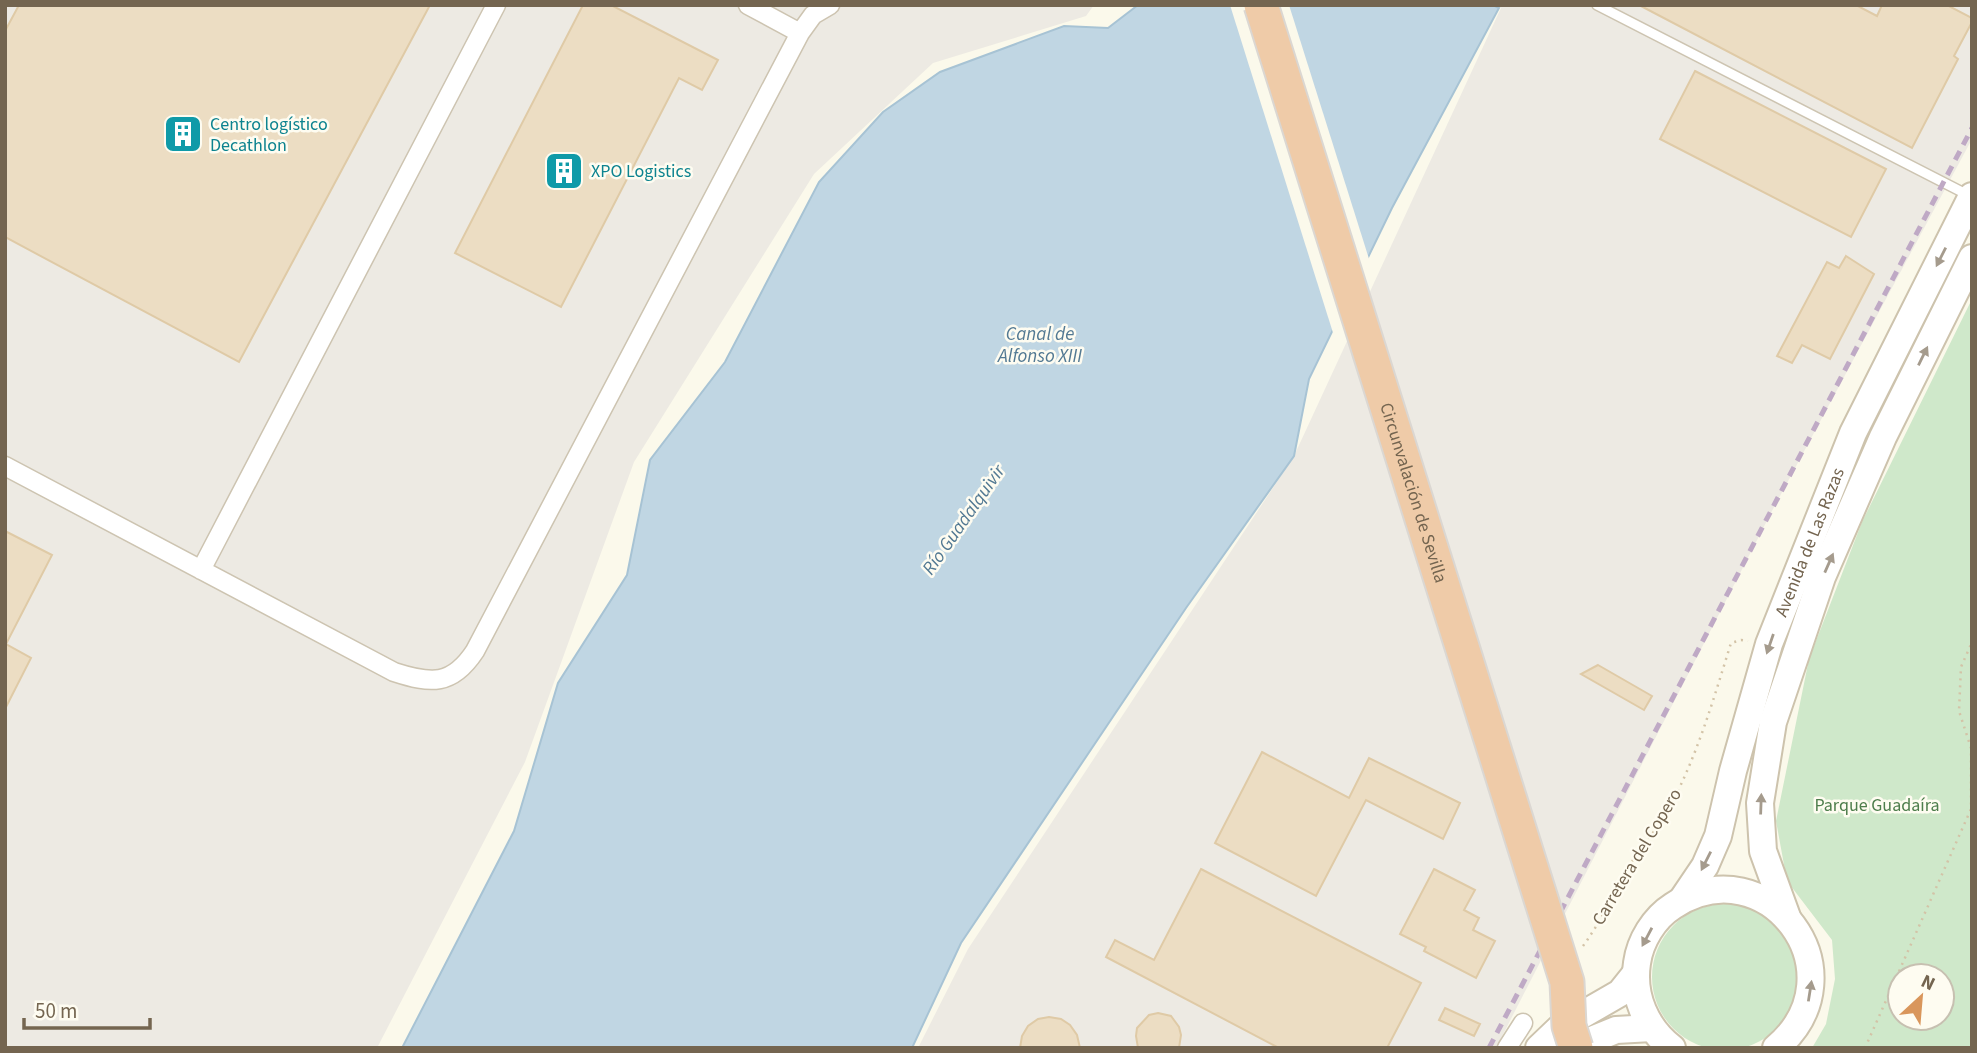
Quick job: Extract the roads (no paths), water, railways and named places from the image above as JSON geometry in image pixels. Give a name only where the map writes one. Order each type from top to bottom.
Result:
[{"type":"highway","name":"Circunvalación de Sevilla","points":[[1261,5],[1567,982],[1590,1020],[1599,1048]]},
{"type":"highway","name":"Circunvalación de Sevilla","points":[[1567,982],[1569,1026],[1574,1048]]},
{"type":"main road","name":"Avenida de Las Razas","points":[[1682,900],[1705,866],[1718,836],[1733,771],[1769,645],[1853,433],[1971,196]]},
{"type":"main road","name":"Avenida de Las Razas","points":[[1787,917],[1763,851],[1760,803],[1773,722],[1822,577],[1884,437],[1972,258]]},
{"type":"main road","points":[[1672,1048],[1652,1028],[1639,1002],[1636,973],[1638,958],[1649,931],[1658,919],[1682,900],[1699,893],[1718,890],[1737,891],[1773,905],[1787,917],[1803,939],[1812,978],[1811,992],[1802,1017],[1782,1045]]},
{"type":"main road","points":[[1539,1048],[1561,1027],[1620,993],[1636,973]]},
{"type":"main road","points":[[1574,1048],[1616,1030],[1652,1028]]},
{"type":"street","points":[[201,570],[496,5]]},
{"type":"street","points":[[747,5],[800,33]]},
{"type":"street","points":[[5,466],[394,672],[421,681],[445,679],[463,669],[475,651],[800,33],[813,15],[830,5]]},
{"type":"street","points":[[1507,1048],[1523,1023]]},
{"type":"lane","points":[[1597,5],[1971,196]]},
{"type":"water","name":"Canal de Alfonso XIII","points":[[1138,5],[1493,5],[1499,8],[1392,208],[1309,379],[1294,456],[1186,608],[961,943],[912,1048],[402,1048],[514,831],[558,683],[627,575],[650,460],[725,362],[819,182],[883,112],[940,72],[1064,26],[1108,28]]},
{"type":"railway","points":[[1489,1048],[1972,128]]},
{"type":"place","name":"Centro logístico Decathlon","points":[[183,134]]},
{"type":"place","name":"XPO Logistics","points":[[564,171]]},
{"type":"water label","name":"Río Guadalquivir","points":[[964,520]]},
{"type":"park label","name":"Parque Guadaíra","points":[[1877,805]]}]
